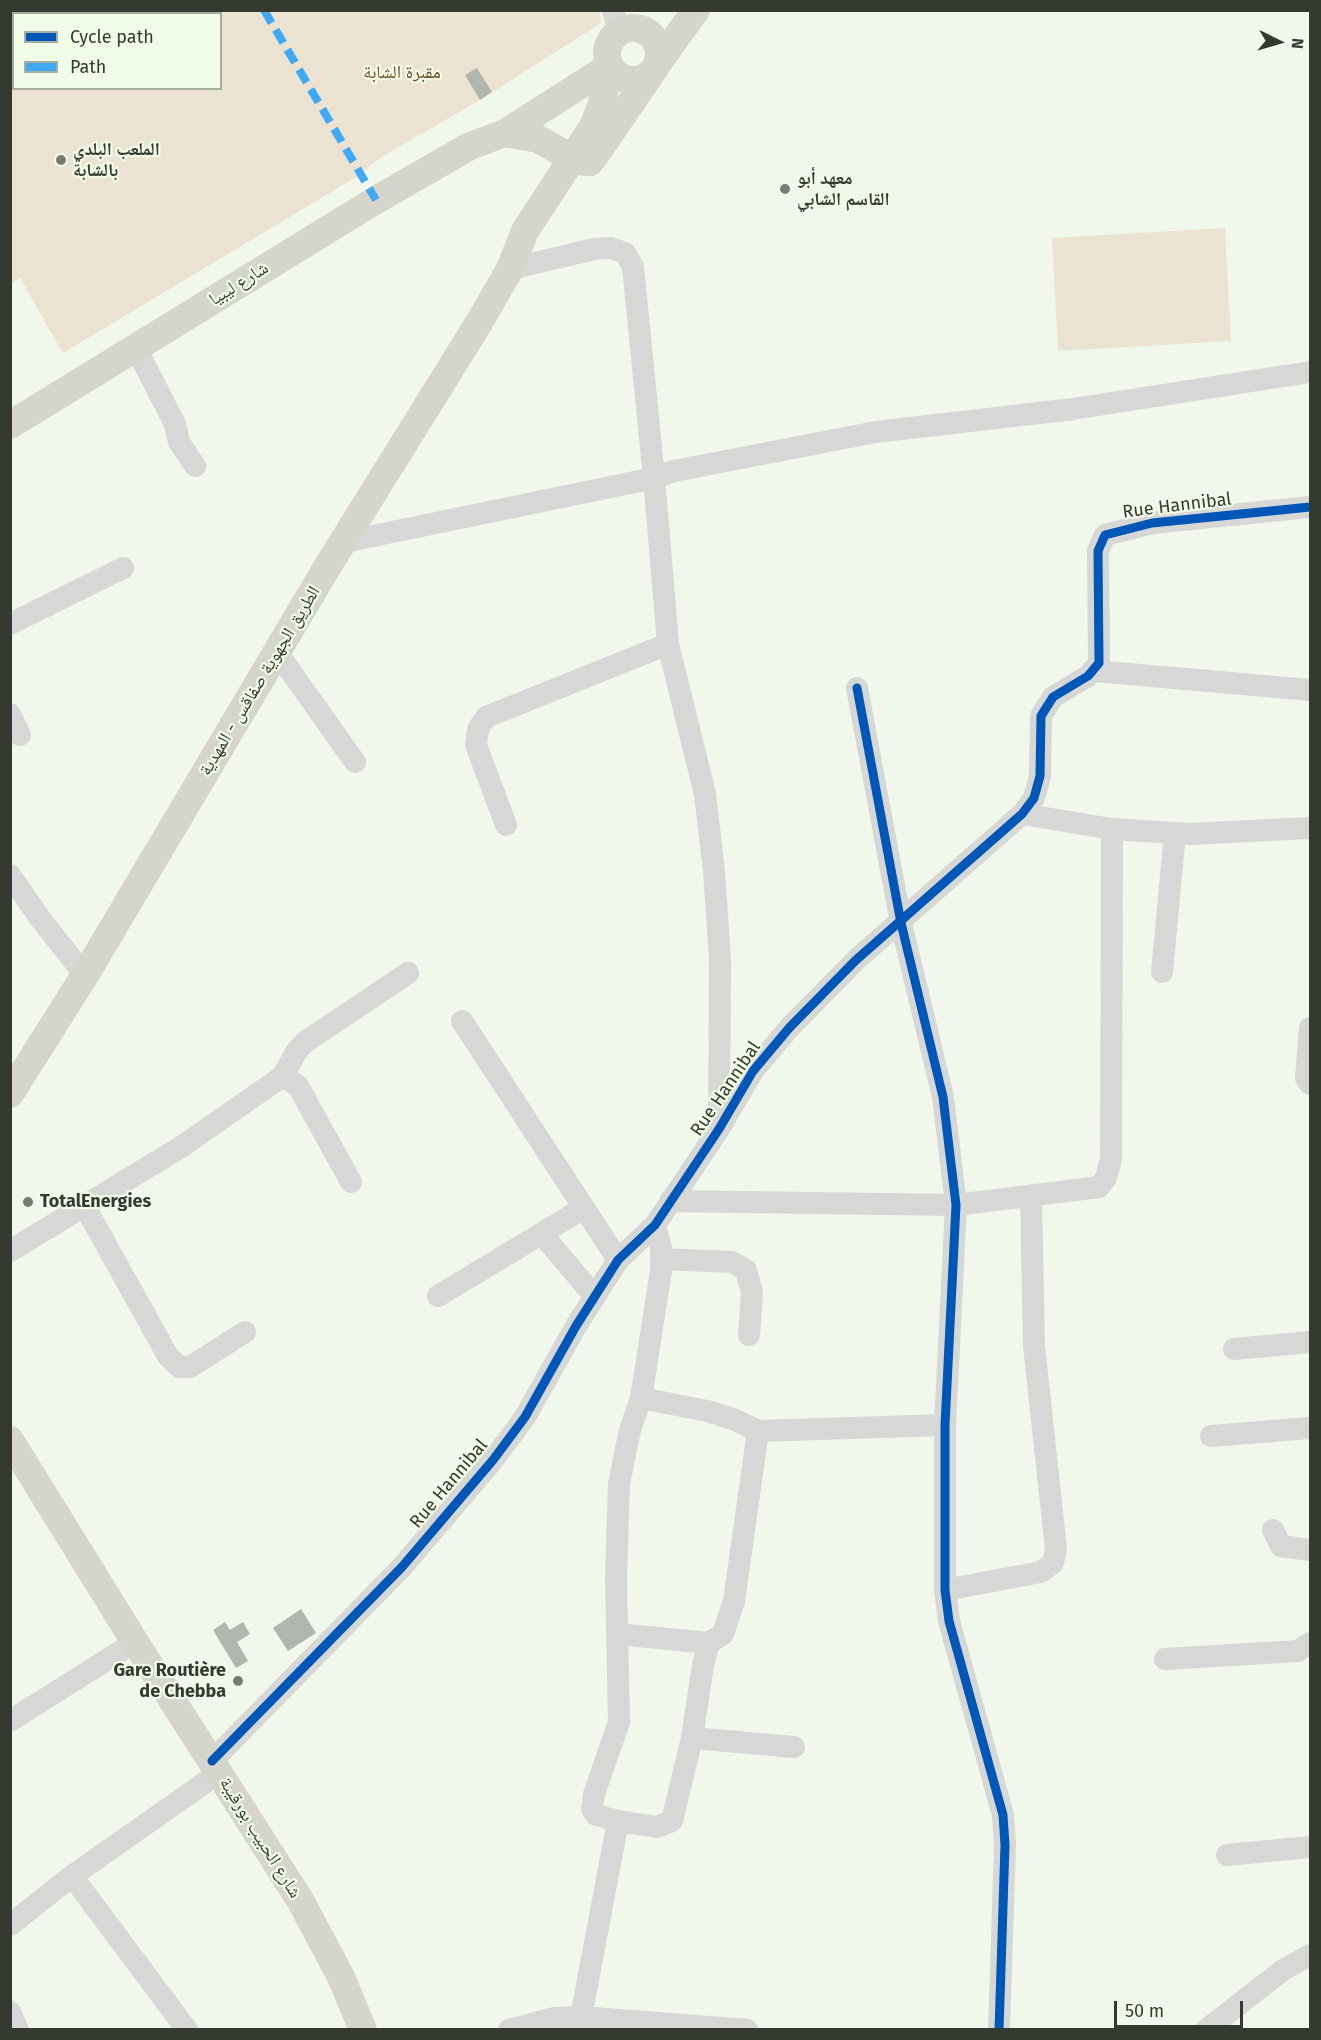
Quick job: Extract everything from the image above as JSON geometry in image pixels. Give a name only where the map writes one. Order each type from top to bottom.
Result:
[{"type":"main road","points":[[615,38],[659,10]]},
{"type":"main road","name":"الطريق الجهوية صفاقس - المهدية","points":[[10,1094],[86,975],[510,269],[525,231],[655,68],[696,10]]},
{"type":"main road","points":[[634,28],[650,33],[658,47],[655,68],[646,77],[629,80],[615,73],[615,38],[634,28]]},
{"type":"main road","name":"شارع ليبيا","points":[[10,425],[376,200],[470,146],[505,134],[615,38]]},
{"type":"main road","name":"شارع ليبيا","points":[[470,146],[493,122],[615,38]]},
{"type":"main road","name":"الطريق الجهوية صفاقس - المهدية","points":[[582,161],[602,103],[615,38]]},
{"type":"main road","points":[[505,134],[538,139],[582,161]]},
{"type":"main road","name":"شارع الحبيب بورقيبة","points":[[10,1440],[135,1642],[300,1900],[342,1977],[363,2030]]},
{"type":"street","points":[[510,269],[594,249],[611,248],[625,253],[633,267],[668,645],[688,718],[705,794],[714,871],[720,959],[719,1129]]},
{"type":"street","points":[[136,348],[175,424],[178,442],[195,466]]},
{"type":"street","points":[[344,542],[654,478],[674,471],[876,432],[1073,408],[1311,372]]},
{"type":"street","name":"Rue Hannibal","points":[[10,1925],[216,1767],[402,1567],[493,1460],[525,1417],[618,1260],[655,1225],[719,1129],[753,1071],[790,1027],[856,960],[901,923],[1022,814],[1034,798],[1040,776],[1041,716],[1053,697],[1095,671],[1099,663],[1098,551],[1105,535],[1152,523],[1311,507]]},
{"type":"street","points":[[10,624],[123,568]]},
{"type":"street","points":[[506,825],[476,745],[478,729],[486,717],[668,645]]},
{"type":"street","points":[[278,652],[355,762]]},
{"type":"street","points":[[1095,671],[1311,690]]},
{"type":"street","points":[[857,688],[901,923],[942,1096],[956,1205],[945,1425],[945,1590],[949,1620],[1003,1815],[1005,1845],[999,2030]]},
{"type":"street","points":[[10,714],[20,735]]},
{"type":"street","points":[[1022,814],[1112,829],[1224,834],[1311,828]]},
{"type":"street","points":[[669,1201],[956,1205],[1099,1187],[1106,1178],[1111,1159],[1112,829]]},
{"type":"street","points":[[1162,972],[1175,832]]},
{"type":"street","points":[[10,875],[42,921],[86,975]]},
{"type":"street","points":[[10,1251],[182,1147],[283,1076],[296,1052],[305,1042],[408,973]]},
{"type":"street","points":[[462,1021],[618,1260]]},
{"type":"street","points":[[1311,1028],[1306,1078],[1311,1084]]},
{"type":"street","points":[[283,1076],[298,1086],[351,1182]]},
{"type":"street","points":[[945,1590],[1041,1572],[1053,1563],[1056,1549],[1034,1346],[1031,1197]]},
{"type":"street","points":[[84,1205],[168,1356],[178,1367],[190,1366],[245,1332]]},
{"type":"street","points":[[438,1296],[584,1208]]},
{"type":"street","points":[[655,1225],[662,1259],[640,1398],[630,1430],[619,1484],[617,1634],[619,1722],[594,1794],[592,1809],[596,1815],[657,1827],[672,1821],[692,1738],[698,1684],[709,1643]]},
{"type":"street","points":[[542,1234],[595,1297]]},
{"type":"street","points":[[662,1259],[732,1262],[746,1270],[752,1292],[749,1335]]},
{"type":"street","points":[[1234,1349],[1311,1342]]},
{"type":"street","points":[[640,1398],[707,1411],[733,1419],[758,1431],[945,1425]]},
{"type":"street","points":[[1211,1436],[1311,1428]]},
{"type":"street","points":[[617,1634],[709,1643],[723,1634],[734,1601],[758,1431]]},
{"type":"street","points":[[1274,1530],[1281,1546],[1311,1550]]},
{"type":"street","points":[[10,1721],[135,1642]]},
{"type":"street","points":[[1166,1659],[1298,1651],[1311,1642]]},
{"type":"street","points":[[692,1738],[794,1747]]},
{"type":"street","points":[[581,2017],[618,1821]]},
{"type":"street","points":[[1227,1855],[1311,1847]]},
{"type":"street","points":[[72,1876],[187,2030]]},
{"type":"street","points":[[1206,2030],[1283,1970],[1311,1955]]},
{"type":"street","points":[[10,2012],[18,2030]]},
{"type":"street","points":[[509,2030],[546,2019],[581,2017],[747,2030]]},
{"type":"green space","name":"مقبرة الشابة","points":[[11,11],[600,11],[601,23],[480,100],[380,158],[356,177],[63,353],[20,278],[11,283]]},
{"type":"green space","points":[[1225,228],[1231,341],[1058,351],[1052,238]]},
{"type":"building","points":[[477,68],[492,92],[480,100],[465,75]]},
{"type":"building","points":[[301,1609],[316,1633],[288,1651],[273,1628]]},
{"type":"building","points":[[225,1622],[230,1630],[243,1622],[250,1634],[237,1642],[248,1661],[236,1668],[213,1630]]},
{"type":"marked path","points":[[264,10],[376,200]]},
{"type":"cycle path","points":[[212,1761],[402,1567],[493,1460],[525,1417],[576,1326],[618,1260],[655,1225],[719,1129],[753,1071],[790,1027],[856,960],[1022,814],[1034,798],[1040,776],[1041,716],[1053,697],[1088,676],[1099,663],[1098,551],[1105,535],[1152,523],[1310,507]]},
{"type":"cycle path","points":[[857,688],[901,923],[943,1097],[956,1205],[945,1425],[945,1590],[949,1621],[1003,1815],[1005,1845],[999,2030]]},
{"type":"place","name":"الملعب البلدي بالشابة","points":[[61,160]]},
{"type":"place","name":"معهد أبو القاسم الشابي","points":[[785,189]]},
{"type":"place","name":"TotalEnergies","points":[[28,1202]]},
{"type":"place","name":"Gare Routière de Chebba","points":[[238,1681]]}]
